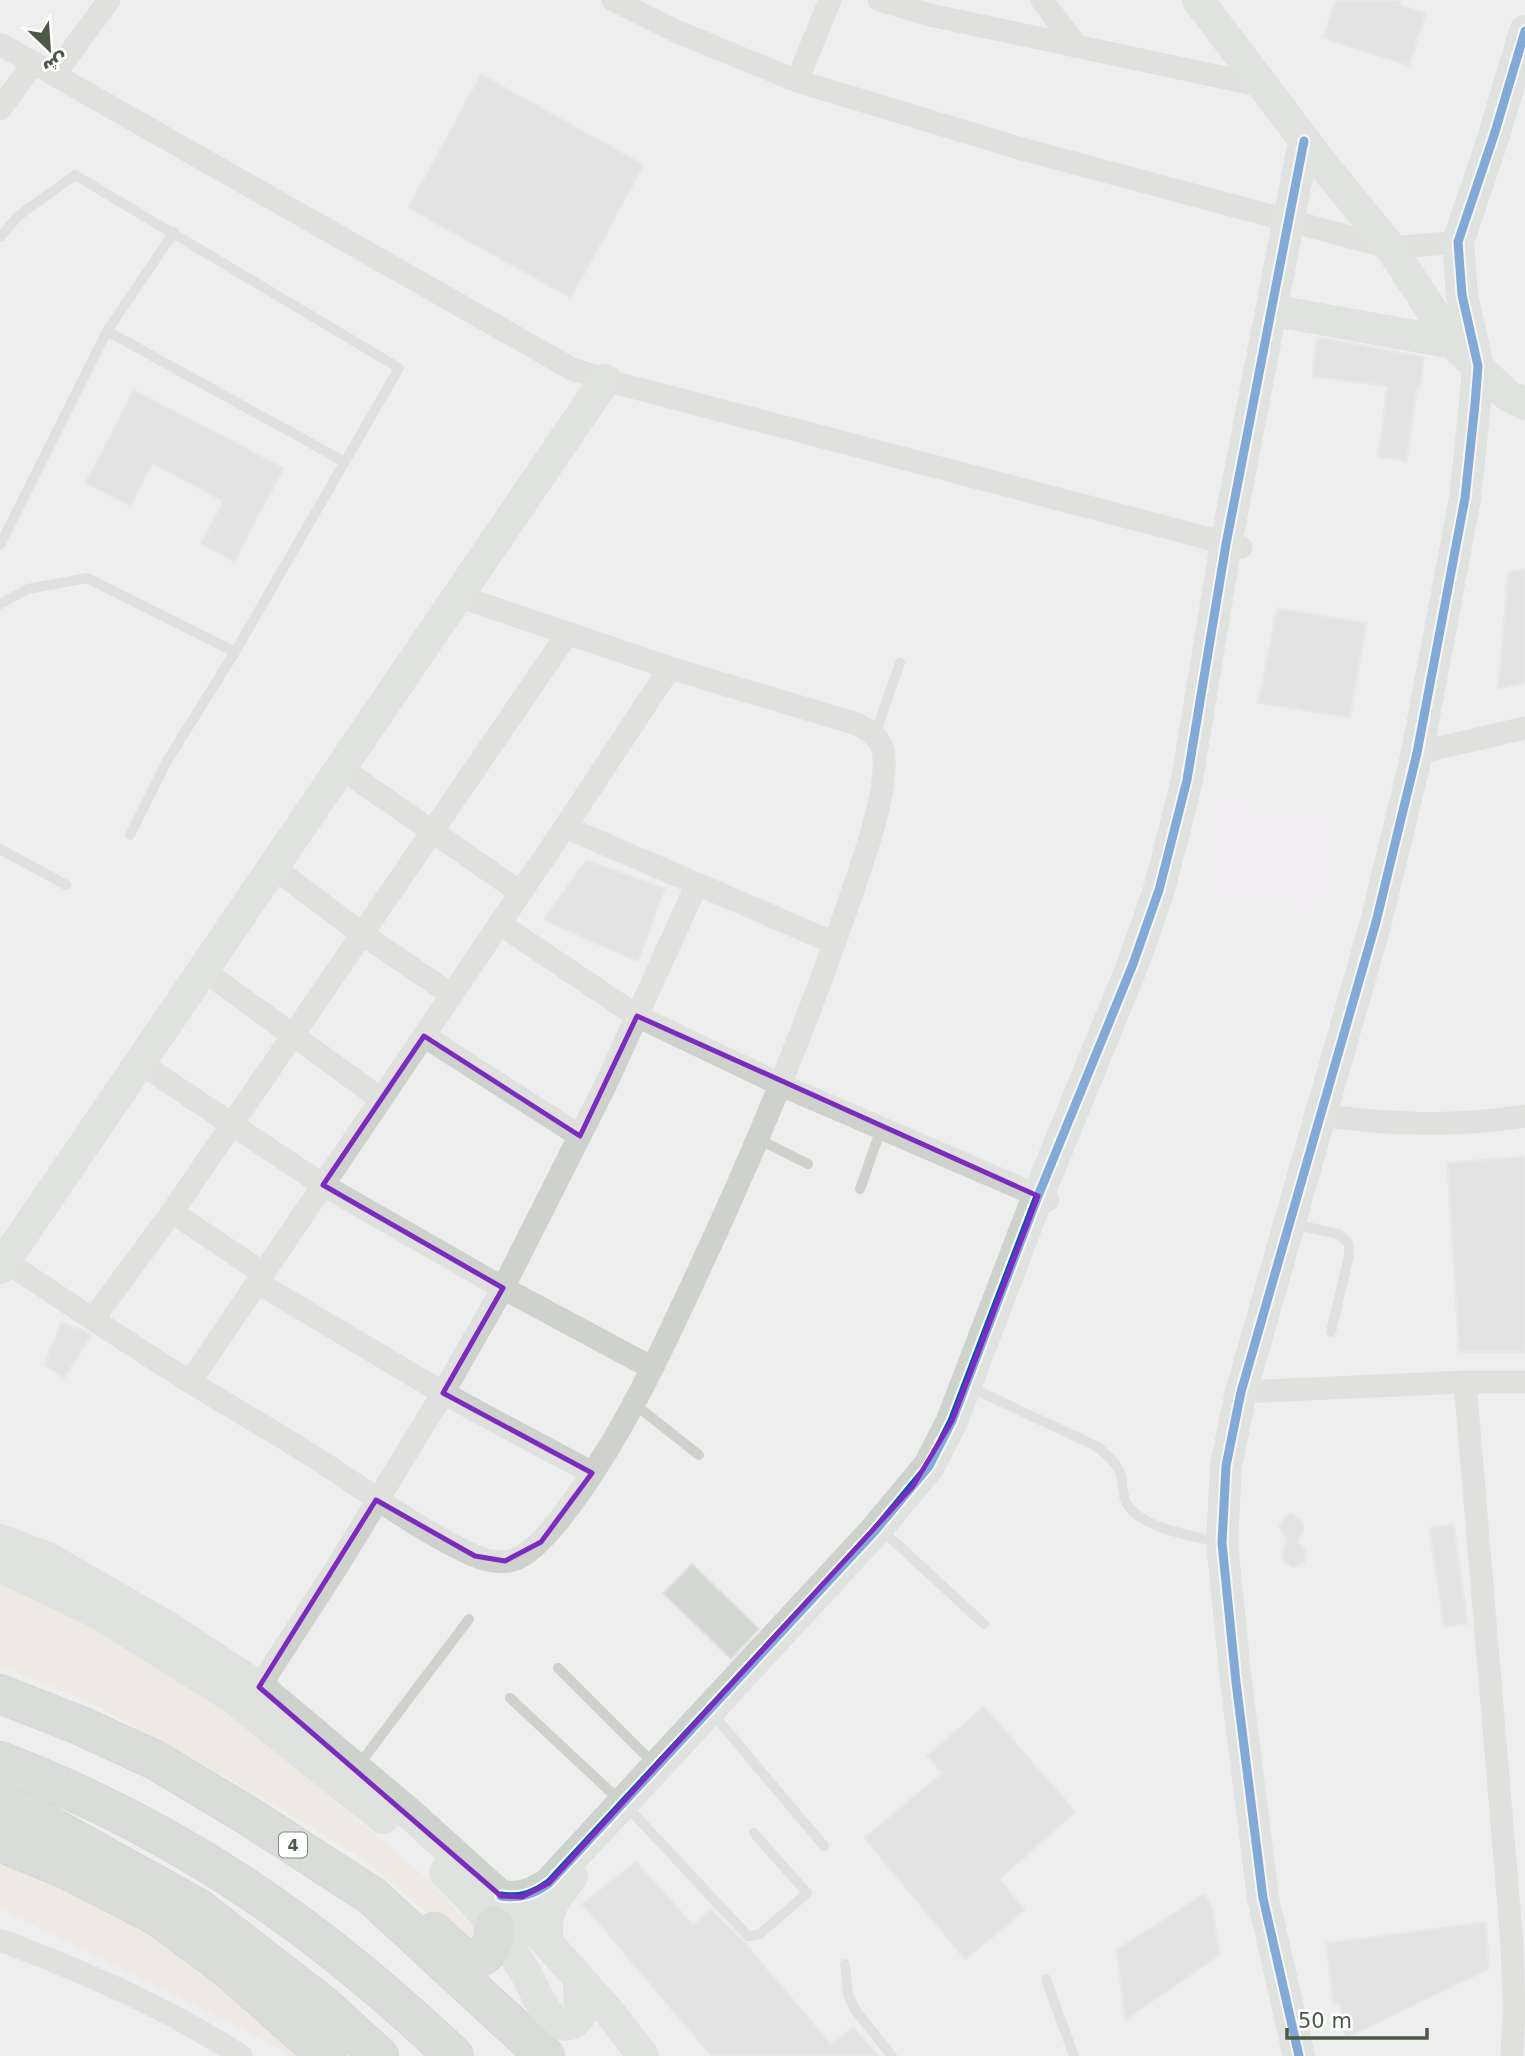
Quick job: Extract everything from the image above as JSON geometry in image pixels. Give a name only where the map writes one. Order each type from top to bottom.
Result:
[{"type":"highway","name":"4","points":[[0,1694],[79,1725],[155,1760],[247,1815],[372,1896],[545,2056]]},
{"type":"highway","points":[[0,1761],[78,1792],[128,1816],[248,1888],[318,1937],[387,1994],[454,2056]]},
{"type":"highway","points":[[0,1803],[34,1817],[198,1908],[323,2005],[379,2056]]},
{"type":"highway","points":[[0,1842],[68,1870],[157,1916],[226,1967],[327,2056]]},
{"type":"highway","points":[[372,1896],[407,1909],[463,1957],[477,1958],[489,1950],[495,1939],[497,1911]]},
{"type":"street","points":[[54,75],[109,0]]},
{"type":"street","points":[[613,0],[678,32],[797,81],[1022,149],[1391,248],[1458,242]]},
{"type":"street","points":[[797,81],[830,0]]},
{"type":"street","points":[[879,0],[930,15],[1263,86]]},
{"type":"street","points":[[1042,0],[1077,47]]},
{"type":"street","points":[[1198,0],[1312,151],[1391,248],[1453,343],[1507,395],[1525,404]]},
{"type":"street","points":[[1299,2056],[1263,1898],[1236,1682],[1222,1543],[1226,1466],[1241,1392],[1377,922],[1417,753],[1465,498],[1478,366],[1462,295],[1458,242],[1520,67],[1525,31]]},
{"type":"street","points":[[0,44],[572,369],[605,380],[1234,546]]},
{"type":"street","points":[[0,109],[33,64]]},
{"type":"street","points":[[497,1911],[549,1883],[717,1718],[881,1535],[929,1466],[975,1380],[1133,964],[1166,892],[1312,151]]},
{"type":"street","points":[[1234,546],[1287,313],[1297,223]]},
{"type":"street","points":[[1287,313],[1453,343]]},
{"type":"street","points":[[458,596],[670,667],[857,724],[875,735],[883,749],[884,761],[880,793],[859,871],[781,1085],[733,1197],[652,1368],[592,1473],[541,1542],[529,1553],[505,1561],[490,1561],[475,1556],[376,1500],[338,1472],[2,1264],[605,380]]},
{"type":"street","points":[[93,1319],[172,1212],[568,633]]},
{"type":"street","points":[[190,1382],[521,893],[670,667]]},
{"type":"street","points":[[1417,753],[1525,728]]},
{"type":"street","points":[[341,768],[521,893]]},
{"type":"street","points":[[565,827],[834,943]]},
{"type":"street","points":[[273,867],[362,934],[452,995]]},
{"type":"street","points":[[259,1687],[337,1567],[503,1289],[580,1136],[697,884]]},
{"type":"street","points":[[500,924],[637,1016],[781,1085],[1043,1198]]},
{"type":"street","points":[[203,970],[381,1099]]},
{"type":"street","points":[[424,1036],[580,1136]]},
{"type":"street","points":[[139,1063],[323,1185],[503,1289],[652,1368]]},
{"type":"street","points":[[1320,1115],[1418,1125],[1525,1116]]},
{"type":"street","points":[[172,1212],[260,1278],[443,1393],[592,1473]]},
{"type":"street","points":[[1241,1392],[1465,1382],[1525,1382]]},
{"type":"street","points":[[1465,1382],[1512,1945],[1512,2056]]},
{"type":"street","points":[[549,1944],[546,1925],[554,1898],[627,1807],[656,1766],[881,1535]]},
{"type":"street","points":[[0,1540],[48,1558],[166,1626],[259,1687],[356,1768],[497,1911],[525,1972],[555,2022],[571,2024],[580,2014],[579,1978]]},
{"type":"street","points":[[0,1566],[98,1613],[232,1697],[415,1845],[474,1902],[497,1911],[549,1944],[643,2056]]},
{"type":"street","points":[[0,1940],[85,1973],[163,2010],[241,2056]]},
{"type":"lane","points":[[0,237],[18,216],[75,175],[400,368],[236,652],[167,761],[130,835]]},
{"type":"lane","points":[[0,545],[107,331],[174,232]]},
{"type":"lane","points":[[107,331],[345,462]]},
{"type":"lane","points":[[0,604],[28,589],[87,578],[236,652]]},
{"type":"lane","points":[[875,735],[900,663]]},
{"type":"lane","points":[[0,849],[66,885]]},
{"type":"lane","points":[[860,1189],[881,1129]]},
{"type":"lane","points":[[758,1139],[808,1164]]},
{"type":"lane","points":[[1289,1224],[1339,1234],[1349,1244],[1349,1256],[1331,1332]]},
{"type":"lane","points":[[975,1380],[1096,1446],[1110,1457],[1121,1473],[1125,1500],[1131,1510],[1146,1522],[1222,1543]]},
{"type":"lane","points":[[633,1403],[699,1455]]},
{"type":"lane","points":[[881,1535],[984,1623]]},
{"type":"lane","points":[[356,1768],[469,1619]]},
{"type":"lane","points":[[558,1668],[656,1766]]},
{"type":"lane","points":[[510,1698],[627,1807],[748,1936],[760,1934],[807,1893],[754,1833]]},
{"type":"lane","points":[[717,1718],[824,1846]]},
{"type":"lane","points":[[845,1964],[848,1995],[856,2011],[892,2056]]},
{"type":"lane","points":[[1046,1979],[1074,2056]]},
{"type":"highlighted area","points":[[637,1016],[1038,1196],[952,1421],[913,1486],[549,1883],[522,1897],[501,1896],[259,1687],[376,1500],[475,1556],[505,1561],[541,1542],[592,1473],[443,1393],[503,1288],[323,1185],[424,1036],[580,1136]]},
{"type":"shaded area","points":[[1223,804],[1334,825],[1318,908],[1207,886]]},
{"type":"shaded area","points":[[0,1582],[22,1589],[158,1663],[251,1730],[421,1873],[475,1929],[476,1935],[468,1943],[458,1940],[365,1860],[246,1788],[91,1703],[0,1666]]},
{"type":"shaded area","points":[[4,1853],[179,1948],[311,2056],[290,2056],[248,2032],[0,1909],[0,1865]]},
{"type":"building","points":[[1335,0],[1401,0],[1400,5],[1426,13],[1409,66],[1323,38]]},
{"type":"building","points":[[481,74],[644,165],[571,298],[408,208]]},
{"type":"building","points":[[1317,337],[1424,357],[1407,461],[1378,457],[1387,386],[1312,377]]},
{"type":"building","points":[[134,390],[284,468],[234,562],[201,544],[223,501],[153,464],[130,506],[85,483]]},
{"type":"building","points":[[1525,569],[1525,683],[1498,689],[1508,572]]},
{"type":"building","points":[[1277,608],[1367,623],[1350,718],[1258,703]]},
{"type":"building","points":[[586,860],[665,888],[638,962],[543,920]]},
{"type":"building","points":[[1525,1156],[1525,1352],[1459,1352],[1447,1163]]},
{"type":"building","points":[[61,1322],[92,1335],[64,1378],[44,1365]]},
{"type":"building","points":[[1292,1514],[1302,1521],[1304,1528],[1298,1542],[1305,1550],[1306,1557],[1304,1563],[1293,1568],[1283,1562],[1286,1539],[1279,1527],[1285,1516]]},
{"type":"building","points":[[1454,1524],[1468,1624],[1444,1627],[1429,1528]]},
{"type":"building","points":[[692,1564],[759,1629],[731,1659],[663,1593]]},
{"type":"building","points":[[984,1706],[1076,1812],[1000,1879],[1025,1910],[965,1960],[864,1838],[942,1773],[927,1756]]},
{"type":"building","points":[[636,1861],[693,1925],[711,1909],[745,1943],[831,2044],[853,2027],[879,2056],[711,2056],[582,1904]]},
{"type":"building","points":[[1204,1894],[1213,1910],[1220,1955],[1125,2020],[1116,1950]]},
{"type":"building","points":[[1486,1922],[1489,1969],[1345,2039],[1340,2003],[1333,2003],[1326,1943]]},
{"type":"cycle path","points":[[1299,2056],[1263,1898],[1236,1682],[1222,1543],[1226,1466],[1241,1392],[1376,922],[1417,753],[1465,498],[1475,404],[1478,366],[1462,295],[1458,242],[1525,31]]},
{"type":"cycle path","points":[[501,1896],[526,1895],[549,1883],[874,1532],[929,1466],[952,1421],[1038,1196],[1133,964],[1159,890],[1187,780],[1226,544],[1304,141]]}]
